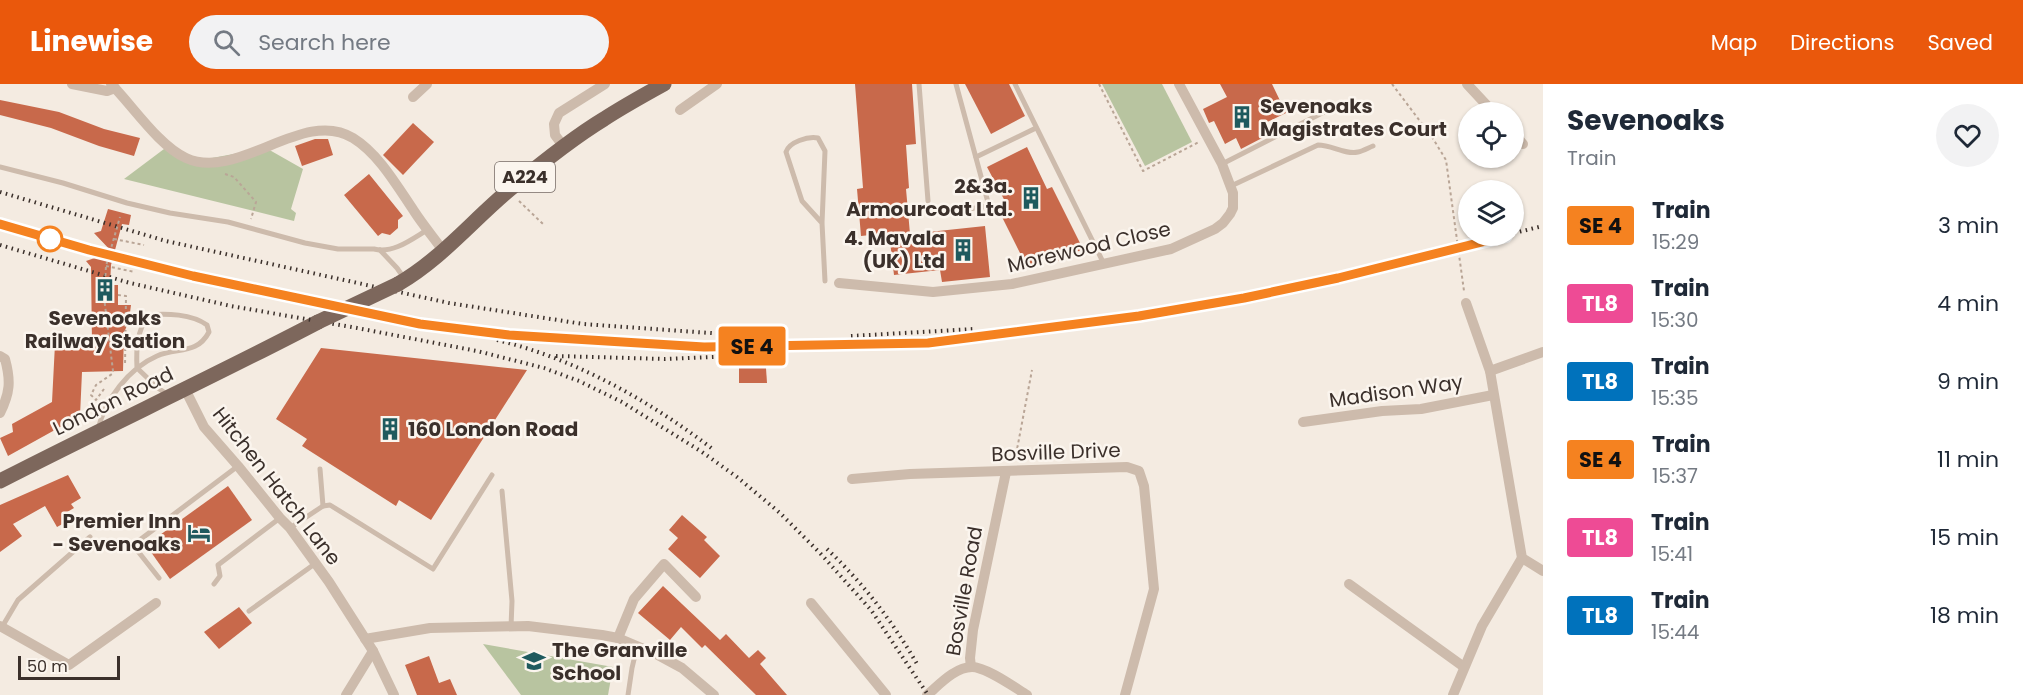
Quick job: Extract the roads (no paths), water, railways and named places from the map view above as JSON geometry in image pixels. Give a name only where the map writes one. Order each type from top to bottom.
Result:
[{"type":"main road","name":"London Road","points":[[0,482],[97,431],[421,271],[508,191],[564,147],[603,119],[664,84]]},
{"type":"street","points":[[72,84],[107,91],[113,86],[172,149],[191,160],[224,161],[309,131],[342,132],[368,149],[388,173],[444,252]]},
{"type":"street","points":[[412,98],[427,84]]},
{"type":"street","points":[[564,147],[555,135],[554,124],[559,113],[605,84]]},
{"type":"street","points":[[680,110],[717,84]]},
{"type":"street","name":"Morewood Close","points":[[838,283],[933,292],[1012,284],[1171,249],[1215,229],[1227,219],[1233,207],[1233,193],[1222,164],[1179,84]]},
{"type":"street","points":[[1467,84],[1484,102]]},
{"type":"street","points":[[1453,695],[1482,626],[1522,558],[1490,371],[1466,303]]},
{"type":"street","points":[[1490,371],[1543,352]]},
{"type":"street","points":[[0,356],[5,359],[10,378],[0,413]]},
{"type":"street","name":"Hitchen Hatch Lane","points":[[185,389],[204,427],[290,528],[316,563],[373,651],[393,695]]},
{"type":"street","name":"Madison Way","points":[[1303,422],[1382,411],[1421,409],[1493,395]]},
{"type":"street","name":"Bosville Drive","points":[[852,478],[1127,467],[1139,471],[1154,589],[1125,695]]},
{"type":"street","name":"Bosville Road","points":[[927,695],[957,671],[971,667],[973,630],[1009,472]]},
{"type":"street","points":[[1522,558],[1543,571]]},
{"type":"street","points":[[618,638],[634,599],[664,564],[696,597]]},
{"type":"street","points":[[1349,585],[1464,667]]},
{"type":"street","points":[[1,626],[69,665],[156,603]]},
{"type":"street","points":[[812,603],[886,695]]},
{"type":"street","points":[[365,639],[430,628],[528,626],[618,638],[682,668],[714,695]]},
{"type":"street","points":[[346,695],[373,651]]},
{"type":"street","points":[[971,667],[994,676],[1028,695]]},
{"type":"lane","points":[[919,84],[928,201]]},
{"type":"lane","points":[[956,84],[989,206],[961,210]]},
{"type":"lane","points":[[1015,84],[1104,264]]},
{"type":"lane","points":[[1222,164],[1326,111]]},
{"type":"lane","points":[[976,157],[1036,128]]},
{"type":"lane","points":[[822,223],[802,201],[786,152],[786,148],[790,145],[813,136],[818,138],[825,151],[822,223],[825,281]]},
{"type":"lane","points":[[1231,186],[1318,145],[1357,152],[1373,146]]},
{"type":"lane","points":[[0,167],[127,203],[170,213],[228,222],[305,243],[338,249],[380,250],[398,247],[427,230]]},
{"type":"lane","points":[[380,250],[398,268],[401,282]]},
{"type":"lane","points":[[97,431],[101,415],[137,368],[156,356],[190,349],[204,342],[209,332],[207,325],[201,321],[163,313],[148,315],[140,327],[136,350],[137,368],[169,396]]},
{"type":"lane","points":[[159,578],[133,545],[238,466]]},
{"type":"lane","points":[[320,469],[323,506]]},
{"type":"lane","points":[[290,528],[323,506],[330,505],[433,569],[492,475]]},
{"type":"lane","points":[[502,491],[512,601],[511,627]]},
{"type":"lane","points":[[214,584],[220,576],[218,565],[280,518]]},
{"type":"lane","points":[[1,626],[18,600],[90,537]]},
{"type":"lane","points":[[249,611],[316,563]]},
{"type":"lane","points":[[628,695],[637,646]]},
{"type":"railway","points":[[0,192],[166,241],[449,303],[583,324],[767,337]]},
{"type":"railway","points":[[0,224],[89,250],[193,276],[420,324],[509,335],[704,347],[928,343],[1139,316],[1244,298],[1338,278],[1466,246]]},
{"type":"railway","points":[[1524,231],[1543,226]]},
{"type":"railway","points":[[0,245],[130,283],[231,306],[477,351],[544,368],[579,381],[622,402],[702,452],[737,477],[780,513],[820,553],[871,610],[928,695]]},
{"type":"railway","points":[[851,336],[974,329]]},
{"type":"railway","points":[[497,340],[526,348],[584,370],[638,399],[714,450]]},
{"type":"railway","points":[[556,356],[665,359],[784,354]]},
{"type":"railway","points":[[827,549],[853,575],[876,604],[898,633],[917,664]]},
{"type":"train","points":[[0,224],[89,250],[193,276],[420,324],[509,335],[704,347],[928,343],[1049,328],[1139,316],[1244,298],[1468,246]]},
{"type":"place","name":"Sevenoaks Magistrates Court","points":[[1242,117]]},
{"type":"place","name":"2&3a. Armourcoat Ltd.","points":[[1031,198]]},
{"type":"place","name":"4. Mavala (UK) Ltd","points":[[963,250]]},
{"type":"place","name":"Sevenoaks Railway Station","points":[[105,290]]},
{"type":"place","name":"160 London Road","points":[[390,429]]},
{"type":"place","name":"Premier Inn - Sevenoaks","points":[[199,533]]},
{"type":"place","name":"The Granville School","points":[[534,661]]}]
